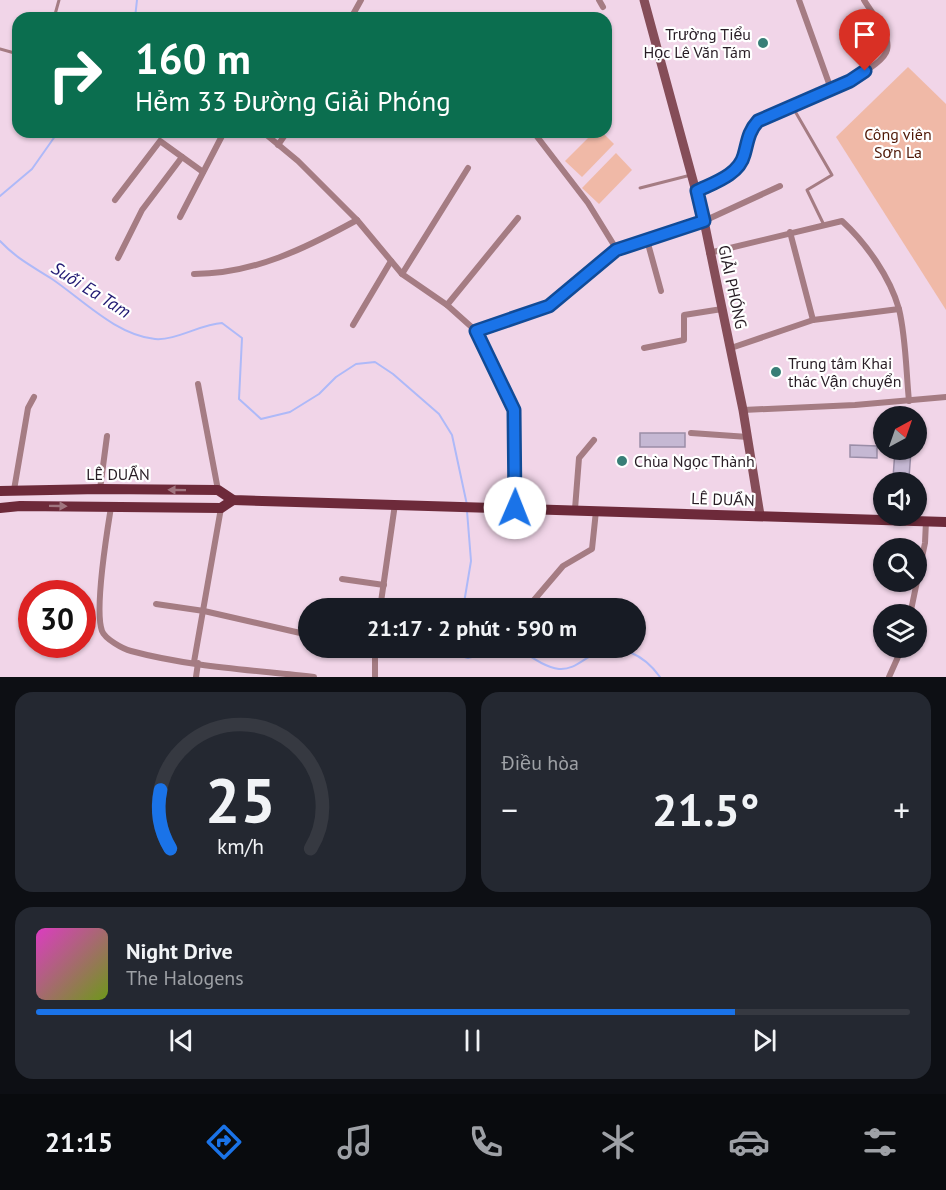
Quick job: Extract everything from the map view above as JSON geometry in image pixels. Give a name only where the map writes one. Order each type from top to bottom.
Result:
[{"type":"main road","name":"LÊ DUẨN","points":[[0,491],[218,490]]},
{"type":"main road","points":[[218,490],[233,500],[395,503]]},
{"type":"main road","points":[[221,508],[233,500]]},
{"type":"main road","name":"LÊ DUẨN","points":[[395,503],[873,519]]},
{"type":"main road","name":"LÊ DUẨN","points":[[0,508],[20,506],[221,508]]},
{"type":"main road","name":"LÊ DUẨN","points":[[927,521],[946,522]]},
{"type":"street","points":[[599,0],[603,7]]},
{"type":"street","name":"GIẢI PHÓNG","points":[[644,0],[704,221],[743,410],[760,515]]},
{"type":"street","points":[[799,0],[831,88]]},
{"type":"street","points":[[697,191],[727,176],[737,167],[744,157],[750,129],[758,121],[850,81],[880,62],[887,50],[887,40],[864,0]]},
{"type":"street","points":[[180,217],[221,138]]},
{"type":"street","points":[[270,138],[357,220],[402,274],[447,305],[476,331],[514,410],[515,508]]},
{"type":"street","points":[[278,145],[283,138]]},
{"type":"street","points":[[537,138],[588,203],[616,250]]},
{"type":"street","points":[[116,200],[160,141],[203,172]]},
{"type":"street","points":[[118,258],[142,210],[182,157]]},
{"type":"street","points":[[402,274],[468,168]]},
{"type":"street","points":[[476,331],[549,306],[616,250],[704,221],[780,186]]},
{"type":"street","points":[[447,305],[518,218]]},
{"type":"street","points":[[194,273],[219,274],[266,264],[320,240],[357,220]]},
{"type":"street","points":[[709,253],[842,220],[857,234],[889,285],[899,309],[909,401]]},
{"type":"street","points":[[790,232],[813,320]]},
{"type":"street","points":[[647,240],[661,291]]},
{"type":"street","points":[[353,325],[392,261]]},
{"type":"street","points":[[644,348],[684,340],[684,315],[722,309]]},
{"type":"street","points":[[731,348],[813,320],[899,309]]},
{"type":"street","points":[[198,384],[218,490]]},
{"type":"street","points":[[14,490],[28,408],[34,396]]},
{"type":"street","points":[[743,410],[946,397]]},
{"type":"street","points":[[691,433],[748,437]]},
{"type":"street","points":[[100,489],[107,436]]},
{"type":"street","points":[[575,509],[579,458],[594,440]]},
{"type":"street","points":[[382,598],[395,503]]},
{"type":"street","points":[[111,507],[104,555],[101,627],[105,636],[129,651],[196,663],[314,677]]},
{"type":"street","points":[[196,677],[196,663],[221,508]]},
{"type":"street","points":[[536,598],[563,566],[592,549],[596,510]]},
{"type":"street","points":[[912,604],[925,543],[926,526]]},
{"type":"street","points":[[342,579],[384,585]]},
{"type":"street","points":[[156,604],[204,611],[298,632]]},
{"type":"street","points":[[375,658],[375,677]]},
{"type":"street","points":[[889,677],[898,658]]},
{"type":"lane","points":[[791,105],[832,175],[807,190],[823,223]]},
{"type":"lane","points":[[640,188],[692,174]]},
{"type":"green space","name":"Công viên Sơn La","points":[[908,67],[946,104],[946,310],[836,137]]},
{"type":"green space","points":[[588,138],[608,138],[614,144],[582,177],[565,161]]},
{"type":"green space","points":[[616,153],[632,170],[599,204],[582,188]]},
{"type":"building","points":[[640,433],[685,433],[685,447],[640,447]]},
{"type":"building","points":[[850,445],[873,446],[873,458],[850,457]]},
{"type":"building","points":[[894,460],[910,460],[909,472],[893,472]]},
{"type":"waterway","name":"Suối Ea Tam","points":[[136,12],[137,0]]},
{"type":"waterway","name":"Suối Ea Tam","points":[[0,196],[32,169],[54,138]]},
{"type":"waterway","name":"Suối Ea Tam","points":[[0,241],[19,258],[113,324],[127,331],[141,336],[163,339],[222,323],[242,338],[239,399],[261,419],[290,412],[319,394],[336,377],[356,364],[375,362],[393,374],[439,414],[452,435],[467,505]]},
{"type":"waterway","name":"Suối Ea Tam","points":[[465,598],[471,561],[467,511]]},
{"type":"waterway","name":"Suối Ea Tam","points":[[533,658],[559,669],[573,667],[587,658]]},
{"type":"waterway","name":"Suối Ea Tam","points":[[640,658],[660,677]]},
{"type":"place","name":"Trường Tiểu Học Lê Văn Tám","points":[[763,43]]},
{"type":"place","name":"Trung tâm Khai thác Vận chuyển","points":[[776,372]]},
{"type":"place","name":"Chùa Ngọc Thành","points":[[622,461]]},
{"type":"route","points":[[515,508],[514,410],[476,331],[549,306],[616,250],[704,221],[697,191],[727,176],[737,167],[744,157],[750,129],[758,121],[850,81],[865,71]]}]
